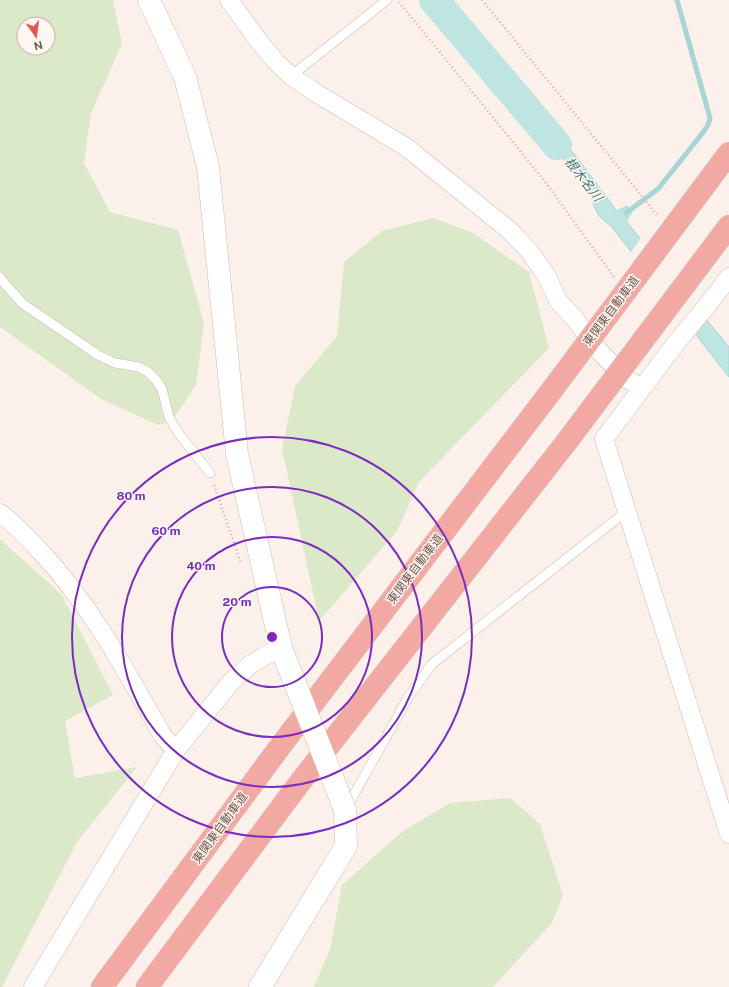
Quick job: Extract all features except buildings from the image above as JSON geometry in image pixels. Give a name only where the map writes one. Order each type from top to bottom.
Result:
[{"type":"highway","name":"東関東自動車道","points":[[102,987],[282,744],[552,390],[729,153]]},
{"type":"highway","points":[[147,987],[298,785],[568,440],[729,226]]},
{"type":"street","points":[[149,0],[185,77],[208,167],[236,454],[281,648],[345,810],[346,846],[260,987]]},
{"type":"street","points":[[229,0],[258,40],[276,62],[291,76],[316,93],[406,147],[509,230],[530,252],[546,275],[559,302],[575,319],[596,348],[628,380],[642,388]]},
{"type":"street","points":[[729,277],[714,298],[676,343],[604,439],[729,834]]},
{"type":"street","points":[[0,513],[16,525],[58,570],[67,582],[94,619],[163,736],[176,750]]},
{"type":"street","points":[[33,987],[176,750],[231,682],[250,665],[266,654],[281,648]]},
{"type":"lane","points":[[291,76],[387,0]]},
{"type":"lane","points":[[0,277],[24,304],[98,355],[115,363],[139,367],[148,372],[156,380],[162,390],[169,417],[179,434],[210,473]]},
{"type":"lane","points":[[345,810],[409,696],[432,664],[627,511]]},
{"type":"path","points":[[398,0],[543,179],[618,282]]},
{"type":"path","points":[[482,0],[658,216]]},
{"type":"path","points":[[210,473],[243,569]]},
{"type":"green space","points":[[0,0],[113,0],[122,44],[91,113],[84,163],[110,212],[178,230],[204,323],[196,385],[172,421],[158,425],[101,399],[0,327]]},
{"type":"green space","points":[[433,218],[473,233],[529,272],[549,348],[419,482],[397,531],[319,621],[282,449],[295,386],[337,336],[344,262],[382,231]]},
{"type":"green space","points":[[0,539],[62,595],[113,695],[65,721],[75,778],[137,767],[77,842],[2,987],[0,987]]},
{"type":"green space","points":[[510,798],[540,824],[563,895],[552,923],[493,987],[314,987],[330,949],[342,885],[403,831],[450,803]]},
{"type":"water","points":[[523,112],[544,118],[565,142],[617,211],[627,206],[632,212],[626,221],[729,347],[729,377],[611,226],[599,216],[594,206],[589,189]]},
{"type":"pier","points":[[641,238],[696,304],[683,321],[630,254]]},
{"type":"waterway","name":"根木名川","points":[[434,0],[557,145]]},
{"type":"waterway","points":[[626,213],[658,189],[701,135],[708,125],[710,118],[677,0]]}]
